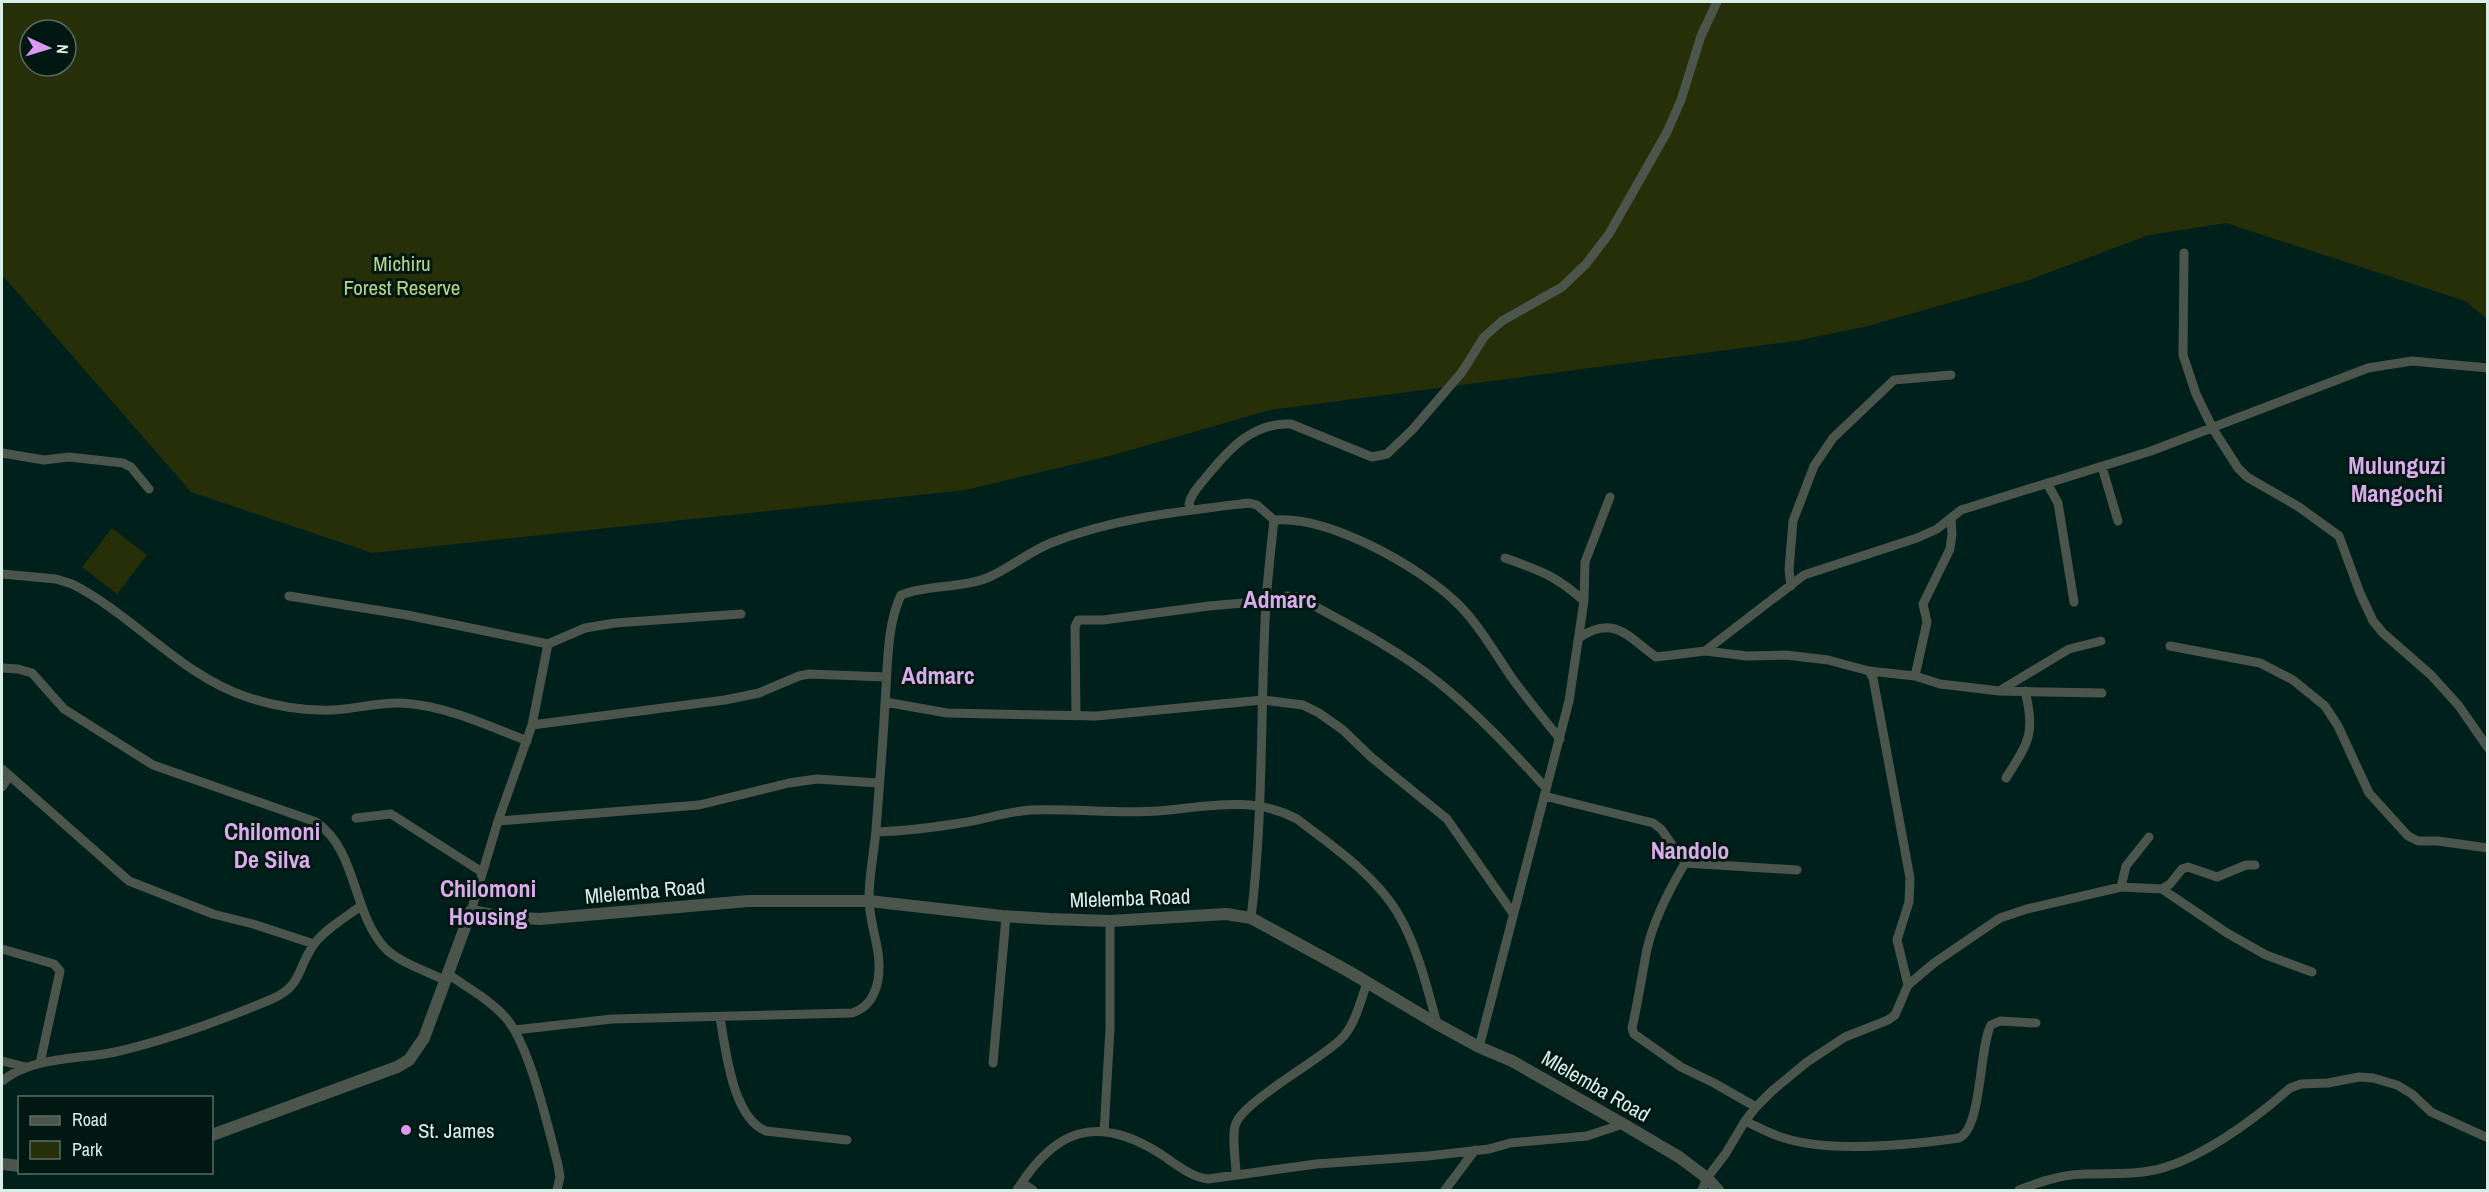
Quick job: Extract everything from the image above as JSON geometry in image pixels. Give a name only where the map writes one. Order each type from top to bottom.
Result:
[{"type":"street","points":[[1191,509],[1190,498],[1229,450],[1252,432],[1280,423],[1291,424],[1372,457],[1387,454],[1413,429],[1462,372],[1484,337],[1502,321],[1562,286],[1586,264],[1609,234],[1667,132],[1681,100],[1701,36],[1717,2]]},
{"type":"street","points":[[2184,253],[2183,355],[2196,394],[2213,429],[2238,468],[2247,477],[2299,507],[2339,536],[2373,621],[2383,633],[2431,675],[2459,706],[2487,748]]},
{"type":"street","points":[[1704,651],[1804,575],[1917,538],[1937,529],[1961,510],[2102,467],[2213,429],[2368,368],[2412,361],[2487,368]]},
{"type":"street","points":[[1791,586],[1789,570],[1793,521],[1814,465],[1833,438],[1894,380],[1951,375]]},
{"type":"street","points":[[2,453],[44,460],[69,457],[123,463],[131,467],[149,489]]},
{"type":"street","points":[[2102,467],[2118,521]]},
{"type":"street","points":[[2047,483],[2061,514],[2074,602]]},
{"type":"street","points":[[1479,1047],[1512,912],[1560,739],[1579,638],[1584,601],[1585,562],[1610,497]]},
{"type":"street","points":[[515,1030],[612,1019],[852,1013],[868,1004],[874,994],[878,977],[878,948],[869,901],[886,677],[895,609],[902,595],[922,588],[962,584],[985,578],[1036,549],[1078,533],[1191,509],[1257,504],[1274,520],[1301,520],[1349,535],[1437,586],[1472,619],[1515,682],[1560,739]]},
{"type":"street","points":[[1915,676],[1927,622],[1923,604],[1950,549],[1951,518]]},
{"type":"street","points":[[1251,918],[1259,805],[1266,601],[1274,520]]},
{"type":"street","points":[[1505,558],[1548,573],[1562,581],[1584,601]]},
{"type":"street","points":[[2,574],[56,579],[81,589],[180,660],[216,683],[246,697],[310,709],[332,710],[399,703],[426,706],[473,720],[527,741]]},
{"type":"street","points":[[289,596],[407,615],[548,644],[585,628],[608,624],[741,614]]},
{"type":"street","points":[[1076,716],[1075,627],[1078,620],[1103,620],[1266,601],[1287,596],[1298,597],[1409,661],[1439,683],[1464,705],[1545,792],[1653,824],[1661,829],[1685,863]]},
{"type":"street","points":[[1579,638],[1590,631],[1609,627],[1618,628],[1656,657],[1704,651],[1747,656],[1786,655],[1828,660],[1869,671],[1915,676],[1940,684],[1999,691],[2102,693]]},
{"type":"street","points":[[1999,691],[2069,649],[2101,641]]},
{"type":"street","points":[[213,1135],[397,1067],[409,1060],[424,1038],[471,911],[498,821],[532,725],[548,644]]},
{"type":"street","points":[[2170,646],[2260,663],[2293,680],[2325,706],[2343,736],[2369,793],[2408,836],[2418,841],[2438,841],[2487,848]]},
{"type":"street","points":[[2,668],[32,673],[64,709],[153,765],[316,822],[335,838],[361,906],[385,949],[447,977],[498,1009],[515,1030],[534,1081],[558,1165],[560,1177],[557,1191]]},
{"type":"street","points":[[1869,671],[1873,678],[1910,878],[1909,902],[1897,940],[1908,986]]},
{"type":"street","points":[[532,725],[725,700],[759,693],[809,674],[886,677]]},
{"type":"street","points":[[2006,778],[2027,744],[2030,723],[2025,691]]},
{"type":"street","points":[[885,702],[947,713],[1076,716],[1132,714],[1263,700],[1303,705],[1343,730],[1371,757],[1421,796],[1455,828],[1512,912]]},
{"type":"street","points":[[2,787],[5,773],[129,881],[213,914],[253,924],[314,944]]},
{"type":"street","points":[[498,821],[699,805],[789,783],[817,779],[878,783]]},
{"type":"street","points":[[876,832],[967,822],[1005,813],[1031,810],[1137,812],[1222,804],[1259,805],[1286,813],[1297,819],[1361,871],[1386,897],[1406,929],[1437,1024]]},
{"type":"street","points":[[356,818],[391,814],[482,872]]},
{"type":"street","points":[[2121,888],[2126,866],[2149,837]]},
{"type":"street","points":[[1685,863],[1797,870]]},
{"type":"street","points":[[1685,863],[1667,895],[1648,948],[1632,1028],[1634,1034],[1681,1067],[1756,1107]]},
{"type":"street","points":[[2162,889],[2170,884],[2182,869],[2188,867],[2217,877],[2246,865],[2255,865]]},
{"type":"street","points":[[1702,1191],[1707,1178],[1726,1153],[1745,1121],[1787,1077],[1845,1037],[1895,1015],[1908,986],[1934,963],[2000,918],[2027,909],[2121,888],[2162,889],[2227,933],[2266,955],[2312,972]]},
{"type":"street","name":"Mlelemba Road","points":[[471,911],[505,917],[540,919],[748,901],[869,901],[1006,917],[1110,921],[1226,914],[1251,918],[1367,982],[1437,1024],[1479,1047],[1512,1061],[1623,1124],[1679,1157],[1707,1178],[1718,1191]]},
{"type":"street","points":[[2,1081],[26,1067],[124,1049],[185,1031],[273,999],[296,982],[314,944],[334,925],[361,906]]},
{"type":"street","points":[[993,1063],[1006,917]]},
{"type":"street","points":[[1104,1132],[1110,1029],[1110,921]]},
{"type":"street","points":[[2,949],[54,964],[60,971],[40,1063]]},
{"type":"street","points":[[1236,1173],[1235,1124],[1240,1116],[1265,1094],[1341,1040],[1352,1023],[1367,982]]},
{"type":"street","points":[[720,1018],[740,1104],[757,1127],[766,1131],[847,1140]]},
{"type":"street","points":[[1745,1121],[1785,1138],[1821,1144],[1896,1144],[1959,1138],[1966,1132],[1976,1102],[1984,1048],[1991,1025],[2000,1021],[2036,1023]]},
{"type":"street","points":[[2,1061],[26,1067]]},
{"type":"street","points":[[2019,1191],[2061,1177],[2085,1174],[2132,1174],[2164,1168],[2198,1155],[2290,1088],[2301,1084],[2328,1083],[2360,1077],[2397,1085],[2412,1094],[2431,1112],[2487,1138]]},
{"type":"street","points":[[1033,1191],[1020,1187],[1055,1146],[1082,1132],[1104,1132],[1138,1141],[1196,1176],[1208,1179],[1236,1173],[1326,1163],[1428,1156],[1510,1143],[1587,1136],[1623,1124]]},
{"type":"street","points":[[1445,1191],[1475,1150]]},
{"type":"street","points":[[2,1164],[18,1166]]},
{"type":"green space","name":"Michiru Forest Reserve","points":[[2,2],[2487,2],[2487,319],[2465,301],[2226,223],[2149,235],[2023,282],[1868,326],[1796,341],[1270,410],[1113,455],[966,490],[372,553],[191,492],[2,275]]},
{"type":"green space","points":[[112,528],[147,555],[117,594],[82,567]]},
{"type":"place","name":"St. James","points":[[406,1130]]},
{"type":"district","name":"Mulunguzi Mangochi","points":[[2397,479]]},
{"type":"district","name":"Admarc","points":[[1280,599]]},
{"type":"district","name":"Admarc","points":[[938,675]]},
{"type":"district","name":"Chilomoni De Silva","points":[[272,845]]},
{"type":"district","name":"Nandolo","points":[[1690,850]]},
{"type":"district","name":"Chilomoni Housing","points":[[488,902]]}]
